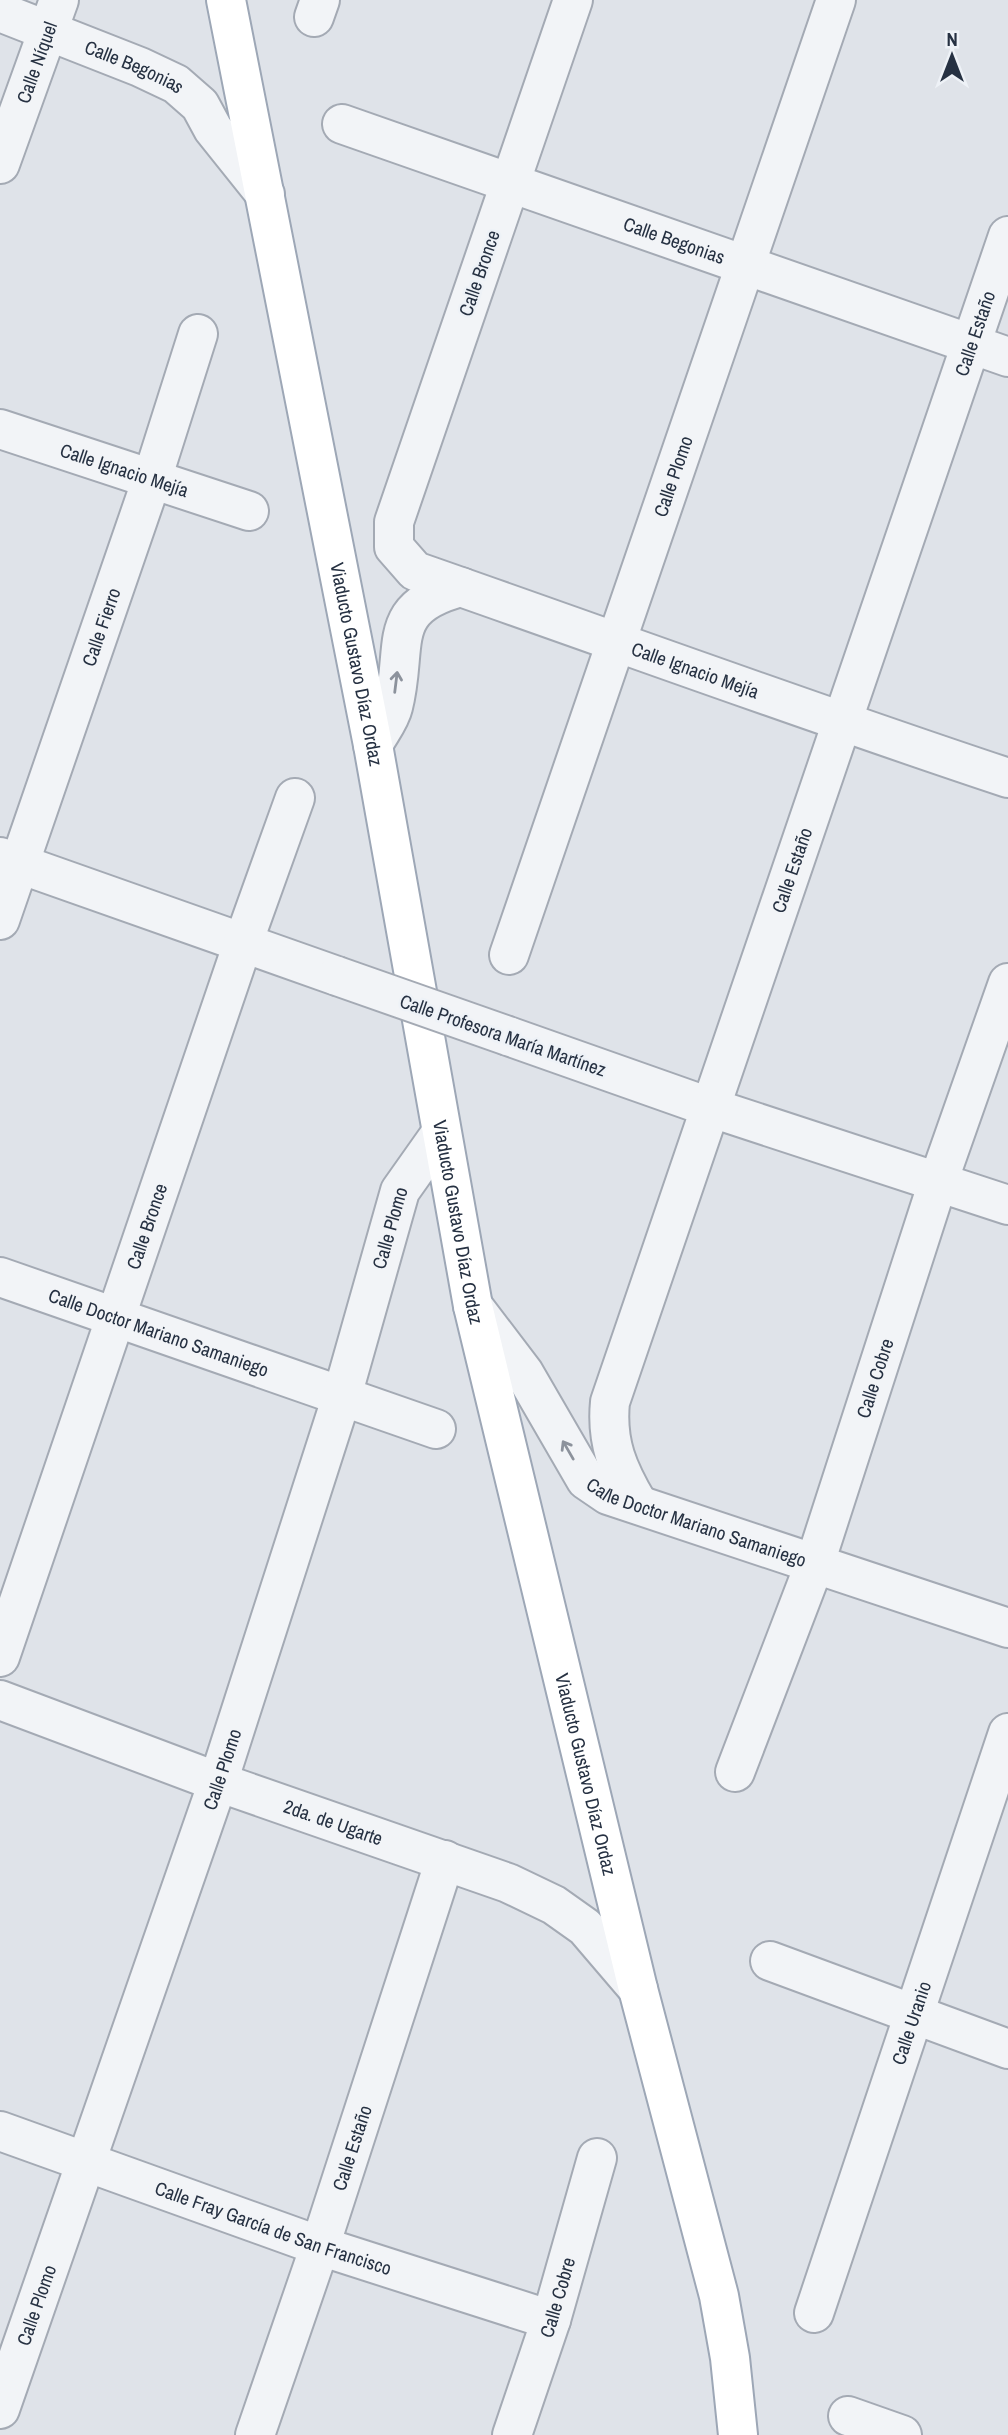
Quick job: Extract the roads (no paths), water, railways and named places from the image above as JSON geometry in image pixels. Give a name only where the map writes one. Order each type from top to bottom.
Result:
[{"type":"main road","name":"Viaducto Gustavo Díaz Ordaz","points":[[226,0],[373,745],[472,1306],[638,1989],[719,2296],[730,2358],[738,2435]]},
{"type":"street","name":"Calle Bronce","points":[[394,547],[394,522],[573,0]]},
{"type":"street","name":"Calle Plomo","points":[[509,955],[836,0]]},
{"type":"street","name":"Calle Begonias","points":[[0,12],[53,16],[176,85],[200,105],[213,129],[265,194]]},
{"type":"street","name":"Calle Níquel","points":[[0,164],[53,16]]},
{"type":"street","name":"Calle Begonias","points":[[342,124],[1008,356]]},
{"type":"street","name":"Calle Estaño","points":[[638,1504],[619,1471],[610,1447],[610,1402],[844,724],[1008,236]]},
{"type":"street","name":"Calle Fierro","points":[[0,920],[9,861],[152,479],[198,334]]},
{"type":"street","name":"Calle Ignacio Mejía","points":[[0,429],[249,511]]},
{"type":"street","name":"Calle Ignacio Mejía","points":[[394,547],[415,570],[615,639],[844,724],[1008,778]]},
{"type":"street","points":[[373,745],[393,708],[403,633],[416,606],[432,594],[461,587]]},
{"type":"street","name":"Calle Bronce","points":[[0,1657],[295,798]]},
{"type":"street","name":"Calle Profesora María Martínez","points":[[9,861],[712,1108],[1008,1205]]},
{"type":"street","name":"Calle Cobre","points":[[735,1772],[814,1563],[938,1182],[1008,984]]},
{"type":"street","name":"Calle Plomo","points":[[0,2409],[218,1782],[342,1396],[400,1191],[441,1133]]},
{"type":"street","name":"Calle Doctor Mariano Samaniego","points":[[0,1277],[436,1429]]},
{"type":"street","name":"Calle Doctor Mariano Samaniego","points":[[472,1306],[524,1373],[586,1480],[608,1495],[1008,1628]]},
{"type":"street","name":"2da. de Ugarte","points":[[0,1700],[218,1782],[508,1883],[554,1905],[585,1927],[638,1989]]},
{"type":"street","name":"Calle Uranio","points":[[814,2313],[1008,1733]]},
{"type":"street","name":"Calle Estaño","points":[[255,2435],[320,2246],[445,1860]]},
{"type":"street","points":[[770,1961],[1008,2049]]},
{"type":"street","name":"Calle Fray García de San Francisco","points":[[0,2131],[320,2246],[551,2320]]},
{"type":"street","name":"Calle Cobre","points":[[512,2435],[551,2320],[597,2158]]},
{"type":"street","points":[[848,2416],[902,2435]]}]
